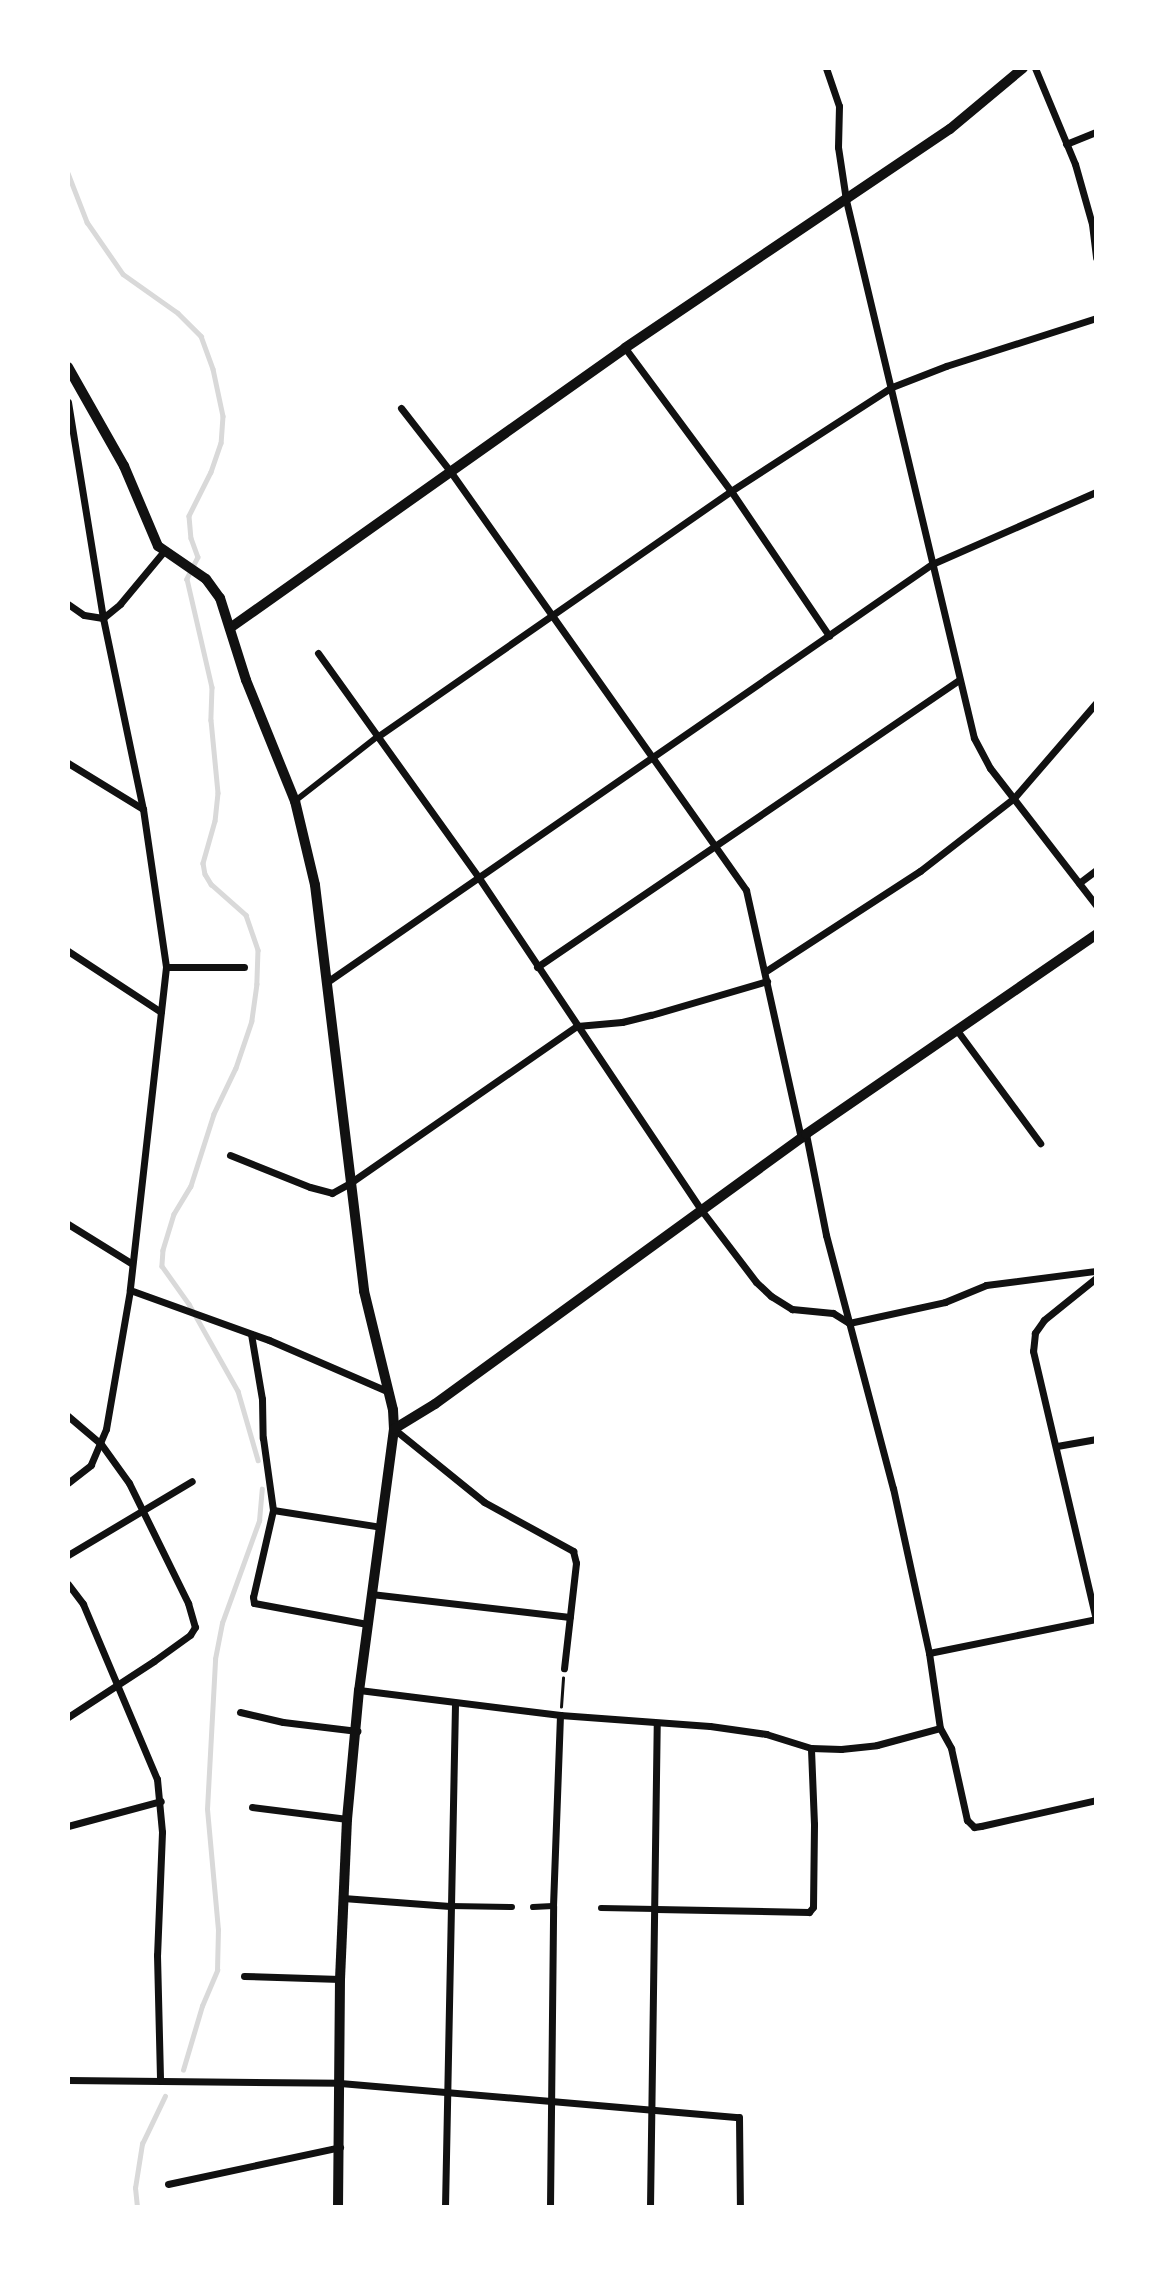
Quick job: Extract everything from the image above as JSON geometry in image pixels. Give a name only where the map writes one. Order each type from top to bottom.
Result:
[{"type":"street","points":[[826,68],[839,106],[838,147],[846,200],[974,738],[990,768],[1096,905]]},
{"type":"street","points":[[230,628],[625,348],[950,129],[1023,68]]},
{"type":"street","points":[[1035,68],[1066,144],[1092,224],[1096,258]]},
{"type":"street","points":[[1066,144],[1096,132]]},
{"type":"street","points":[[295,800],[377,737],[552,614],[731,491],[892,387],[946,366],[1096,318]]},
{"type":"street","points":[[625,348],[731,491],[829,636]]},
{"type":"street","points":[[69,375],[124,466],[154,540],[164,551],[200,574],[220,598],[246,680],[295,800],[313,870],[364,1291],[393,1410],[394,1429],[359,1689],[347,1819],[340,1979],[338,2207]]},
{"type":"street","points":[[68,402],[103,618],[143,809],[166,967],[130,1290],[101,1444],[91,1465],[68,1483]]},
{"type":"street","points":[[401,408],[450,471],[552,614],[715,845],[751,901],[826,1235],[893,1488],[929,1653],[940,1728],[951,1748],[967,1820],[974,1827],[981,1826],[1096,1800]]},
{"type":"street","points":[[327,982],[932,564],[1096,492]]},
{"type":"street","points":[[68,604],[84,615],[103,618],[120,604],[164,551]]},
{"type":"street","points":[[318,653],[480,878],[702,1211],[750,1275],[771,1297],[792,1309],[833,1313],[849,1323],[945,1302],[986,1285],[1096,1271]]},
{"type":"street","points":[[537,967],[959,680]]},
{"type":"street","points":[[766,971],[920,872],[1014,798],[1096,703]]},
{"type":"street","points":[[68,763],[143,809]]},
{"type":"street","points":[[1079,883],[1096,870]]},
{"type":"street","points":[[394,1429],[435,1404],[956,1029],[1096,935]]},
{"type":"street","points":[[68,951],[161,1012]]},
{"type":"street","points":[[166,967],[244,967]]},
{"type":"street","points":[[230,1155],[331,1193],[350,1184],[577,1026],[622,1022],[767,981]]},
{"type":"street","points":[[956,1029],[1040,1143]]},
{"type":"street","points":[[68,1224],[131,1263]]},
{"type":"street","points":[[929,1653],[1096,1619],[1063,1491],[1057,1446],[1040,1394],[1033,1350],[1035,1333],[1044,1320],[1096,1278]]},
{"type":"street","points":[[130,1290],[222,1322],[387,1391]]},
{"type":"street","points":[[251,1334],[262,1399],[263,1438],[273,1510],[253,1597],[254,1603],[367,1624]]},
{"type":"street","points":[[68,1416],[101,1444],[119,1467],[143,1509],[195,1618],[195,1627],[190,1635],[117,1687],[68,1717]]},
{"type":"street","points":[[394,1429],[500,1512],[573,1550],[576,1563],[564,1668]]},
{"type":"street","points":[[1057,1446],[1096,1439]]},
{"type":"street","points":[[68,1555],[192,1481]]},
{"type":"street","points":[[273,1510],[381,1527]]},
{"type":"street","points":[[68,1584],[83,1604],[157,1779],[161,1801],[158,1955],[160,2081]]},
{"type":"street","points":[[371,1594],[570,1617]]},
{"type":"street","points":[[359,1689],[560,1715],[710,1726],[766,1734],[811,1748],[841,1749],[877,1745],[940,1728]]},
{"type":"street","points":[[445,2207],[455,1703]]},
{"type":"street","points":[[240,1712],[283,1722],[357,1731]]},
{"type":"street","points":[[550,2207],[553,1906],[560,1715]]},
{"type":"street","points":[[650,2207],[657,1724]]},
{"type":"street","points":[[601,1908],[809,1912],[813,1907],[814,1825],[811,1748]]},
{"type":"street","points":[[68,1826],[161,1801]]},
{"type":"street","points":[[252,1807],[347,1819]]},
{"type":"street","points":[[343,1898],[450,1906],[512,1907]]},
{"type":"street","points":[[533,1907],[553,1906]]},
{"type":"street","points":[[244,1976],[340,1979]]},
{"type":"street","points":[[68,2080],[340,2083],[739,2117],[737,2148],[740,2207]]},
{"type":"street","points":[[168,2184],[340,2147]]},
{"type":"path","points":[[560,1715],[564,1668]]},
{"type":"waterway","points":[[68,173],[87,222],[123,274],[178,313],[201,336],[213,369],[223,416],[221,443],[211,472],[189,516],[191,538],[198,557],[187,579],[212,687],[211,720],[218,793],[215,821],[203,863],[211,884],[246,915],[258,950],[257,984],[252,1021],[236,1068],[214,1114],[191,1186],[174,1214],[163,1250],[162,1266],[189,1304],[238,1391],[258,1460]]},
{"type":"waterway","points":[[183,2070],[202,2006],[217,1970],[218,1930],[207,1809],[215,1659],[222,1623],[259,1521],[262,1489]]},
{"type":"waterway","points":[[137,2207],[135,2188],[142,2144],[165,2096]]}]
